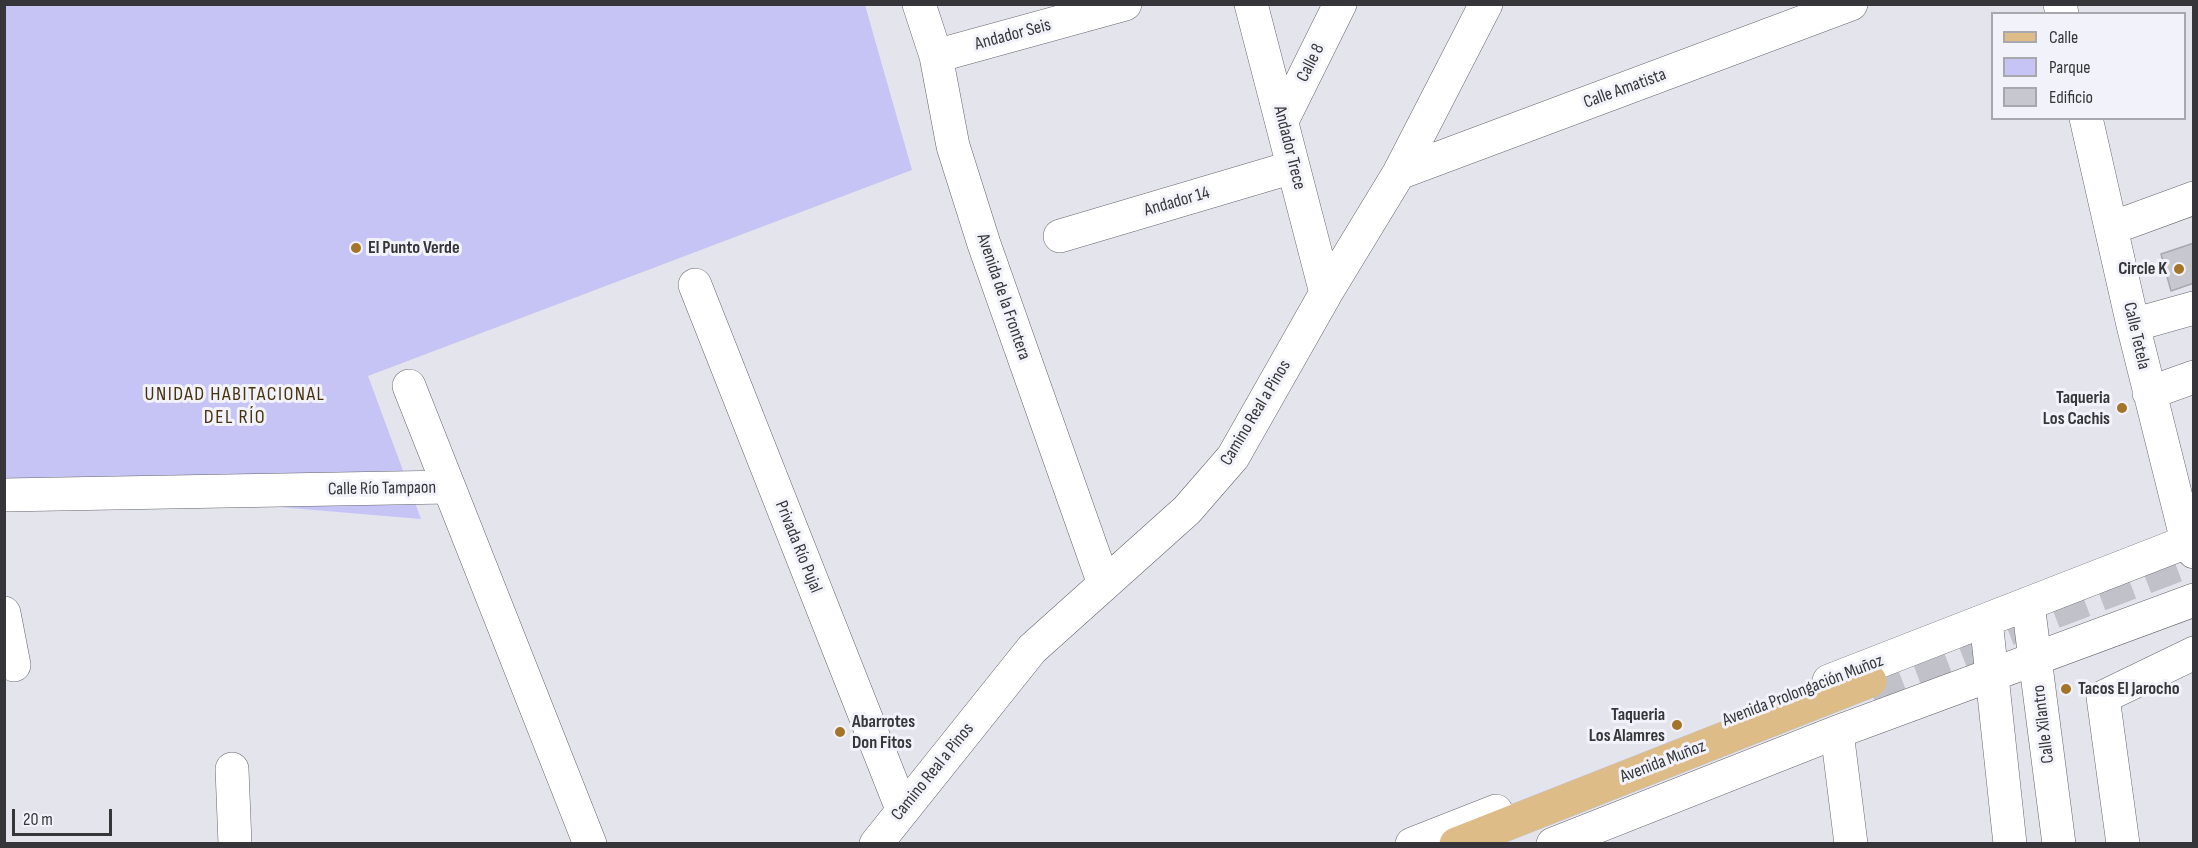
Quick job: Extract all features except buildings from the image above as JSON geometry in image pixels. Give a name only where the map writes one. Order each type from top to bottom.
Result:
[{"type":"main road","name":"Avenida Muñoz","points":[[1456,843],[1872,690],[1508,843]]},
{"type":"street","name":"Avenida de la Frontera","points":[[919,4],[936,56],[953,146],[981,233],[1104,584]]},
{"type":"street","name":"Andador Seis","points":[[936,56],[1125,4]]},
{"type":"street","name":"Andador Trece","points":[[1251,4],[1326,292]]},
{"type":"street","name":"Calle 8","points":[[1282,121],[1340,4]]},
{"type":"street","name":"Camino Real a Pinos","points":[[876,843],[1032,649],[1187,510],[1233,458],[1326,292],[1399,173],[1486,4]]},
{"type":"street","name":"Calle Amatista","points":[[1399,173],[1851,4]]},
{"type":"street","name":"Calle Tetela","points":[[2086,120],[2149,393],[2191,544]]},
{"type":"street","name":"Andador 14","points":[[1060,236],[1293,167]]},
{"type":"street","points":[[2112,228],[2193,198]]},
{"type":"street","name":"Privada Río Pujal","points":[[695,285],[902,809]]},
{"type":"street","points":[[2133,325],[2193,308]]},
{"type":"street","points":[[2149,393],[2193,377]]},
{"type":"street","points":[[409,386],[449,488]]},
{"type":"street","name":"Calle Río Tampaon","points":[[4,495],[449,488],[590,843]]},
{"type":"street","name":"Avenida Prolongación Muñoz","points":[[1412,843],[1986,620],[2191,544]]},
{"type":"street","points":[[1553,843],[1837,732],[2193,600]]},
{"type":"street","name":"Calle Xilantro","points":[[2028,604],[2058,843]]},
{"type":"street","points":[[4,613],[14,664]]},
{"type":"street","points":[[1986,620],[2010,843]]},
{"type":"street","points":[[2123,843],[2103,697],[2193,653]]},
{"type":"street","points":[[1837,732],[1851,843]]},
{"type":"street","points":[[232,769],[235,843]]},
{"type":"green space","name":"El Punto Verde","points":[[4,5],[865,5],[912,170],[368,376],[421,519],[5,484]]},
{"type":"tunnel","points":[[1962,647],[2194,559]]},
{"type":"tunnel","points":[[1874,699],[1996,652]]},
{"type":"place","name":"El Punto Verde","points":[[356,248]]},
{"type":"place","name":"Circle K","points":[[2179,269]]},
{"type":"place","name":"Taqueria Los Cachis","points":[[2122,408]]},
{"type":"place","name":"Tacos El Jarocho","points":[[2066,689]]},
{"type":"place","name":"Taqueria Los Alamres","points":[[1677,725]]},
{"type":"place","name":"Abarrotes Don Fitos","points":[[840,732]]},
{"type":"district","name":"UNIDAD HABITACIONAL DEL RÍO","points":[[235,406]]}]
